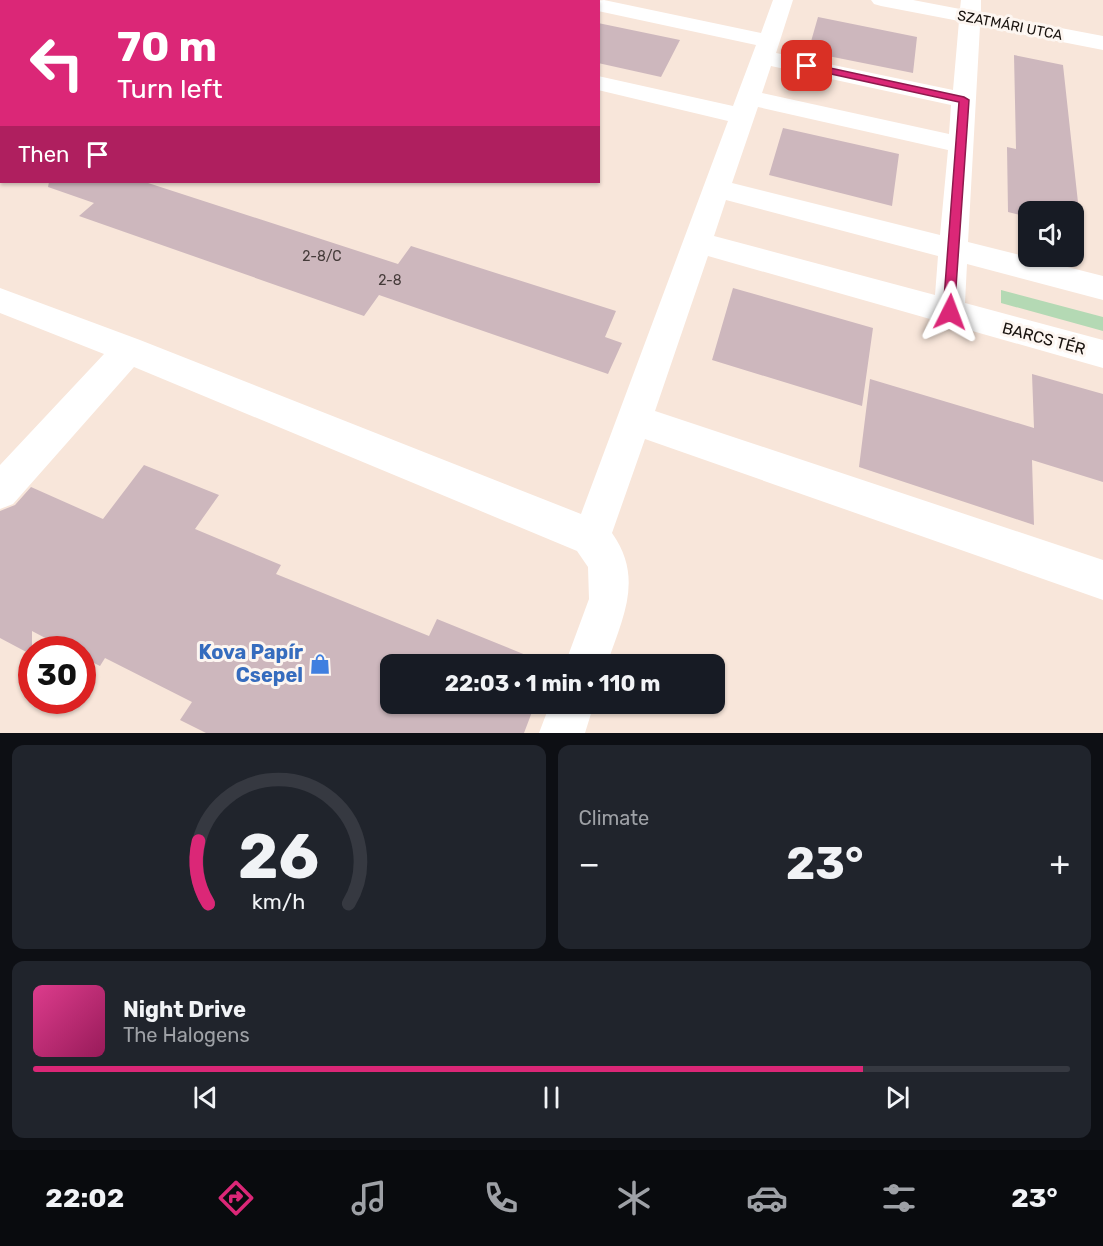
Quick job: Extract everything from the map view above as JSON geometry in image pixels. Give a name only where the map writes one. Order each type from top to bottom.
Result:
[{"type":"street","points":[[591,537],[635,420],[783,0]]},
{"type":"street","name":"SZATMÁRI UTCA","points":[[881,0],[970,8],[1103,43]]},
{"type":"street","points":[[600,6],[964,100]]},
{"type":"street","points":[[950,312],[970,8]]},
{"type":"street","points":[[600,83],[745,106],[961,145]]},
{"type":"street","points":[[716,188],[1103,288]]},
{"type":"street","name":"BARCS TÉR","points":[[698,242],[1103,354]]},
{"type":"street","points":[[0,300],[591,537],[608,561],[609,599],[590,654]]},
{"type":"street","points":[[0,491],[129,350]]},
{"type":"street","points":[[635,420],[1103,580]]},
{"type":"street","points":[[562,733],[569,714]]},
{"type":"green space","points":[[1001,290],[1103,317],[1103,331],[1001,303]]},
{"type":"building","points":[[818,17],[917,37],[913,73],[808,52]]},
{"type":"building","points":[[600,23],[680,40],[661,77],[600,63]]},
{"type":"building","points":[[1014,55],[1063,65],[1078,201],[1018,201],[1018,214],[1008,212],[1007,147],[1016,149]]},
{"type":"building","points":[[783,128],[899,154],[892,206],[769,175]]},
{"type":"building","points":[[49,183],[148,183],[398,264],[411,246],[616,311],[605,337],[622,343],[608,374],[379,295],[364,316],[79,216],[94,203],[48,187]]},
{"type":"building","points":[[733,288],[873,328],[862,406],[712,360]]},
{"type":"building","points":[[1032,374],[1103,394],[1103,482],[1032,460],[1034,525],[859,467],[870,379],[1034,428]]},
{"type":"building","points":[[144,465],[219,495],[195,529],[281,565],[276,574],[429,636],[437,619],[523,654],[380,654],[380,714],[531,714],[524,733],[206,733],[180,720],[192,702],[105,658],[100,666],[96,664],[96,636],[41,636],[32,631],[32,636],[18,636],[18,648],[0,638],[0,511],[15,505],[31,487],[103,519]]},
{"type":"place","name":"Kova Papír Csepel","points":[[320,664]]},
{"type":"route","points":[[807,66],[964,100],[950,312]]}]
